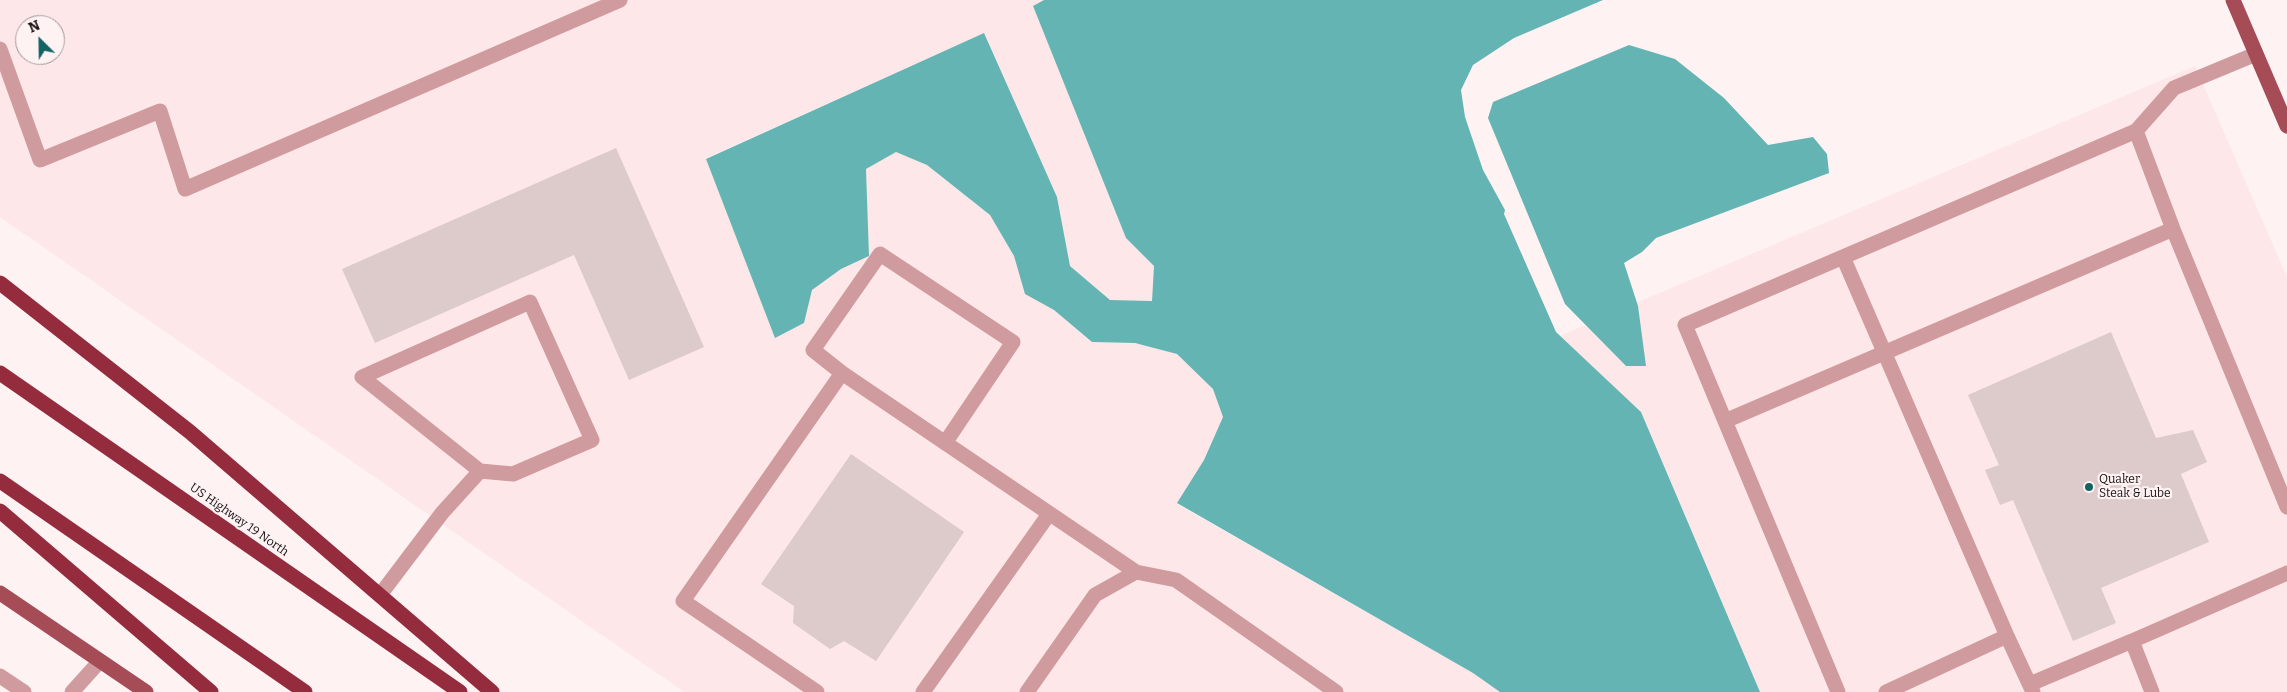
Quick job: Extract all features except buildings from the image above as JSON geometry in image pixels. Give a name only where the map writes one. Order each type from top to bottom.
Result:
[{"type":"highway","points":[[0,283],[190,432],[492,692]]},
{"type":"highway","name":"US Highway 19 North","points":[[0,373],[460,692]]},
{"type":"highway","points":[[0,481],[305,692]]},
{"type":"highway","points":[[0,511],[211,692]]},
{"type":"main road","points":[[2233,0],[2287,126]]},
{"type":"main road","points":[[0,593],[146,692]]},
{"type":"lane","points":[[0,49],[40,160],[160,111],[184,189],[620,0]]},
{"type":"lane","points":[[1838,692],[1685,325],[2136,131],[2174,88],[2256,54]]},
{"type":"lane","points":[[2136,131],[2287,507]]},
{"type":"lane","points":[[1725,421],[2174,229]]},
{"type":"lane","points":[[945,443],[1013,342],[880,254],[813,350],[842,373],[1049,514],[1136,572],[1176,580],[1336,692]]},
{"type":"lane","points":[[1843,257],[2031,688],[2287,573]]},
{"type":"lane","points":[[530,302],[592,440],[513,474],[480,471],[362,377],[530,302]]},
{"type":"lane","points":[[817,692],[683,601],[842,373]]},
{"type":"lane","points":[[380,595],[442,513],[480,471]]},
{"type":"lane","points":[[923,692],[1049,514]]},
{"type":"lane","points":[[1027,692],[1095,595],[1136,572]]},
{"type":"lane","points":[[1886,692],[2007,636]]},
{"type":"lane","points":[[2132,641],[2152,692]]},
{"type":"lane","points":[[72,692],[100,661]]},
{"type":"lane","points":[[0,676],[24,692]]},
{"type":"shaded area","points":[[0,0],[1044,0],[1033,6],[1126,238],[1154,266],[1152,301],[1110,300],[1070,266],[1057,197],[984,33],[706,158],[775,337],[804,323],[812,290],[841,269],[869,256],[866,168],[896,152],[927,165],[990,215],[1014,256],[1025,294],[1054,310],[1092,342],[1135,343],[1177,354],[1214,389],[1223,417],[1204,460],[1177,504],[1473,673],[1500,692],[684,692],[0,217]]},
{"type":"shaded area","points":[[2195,66],[2287,277],[2287,692],[1760,692],[1641,412],[1560,336],[1585,325],[1626,366],[1638,306],[1636,303]]},
{"type":"water","points":[[1044,0],[1603,0],[1514,38],[1473,65],[1461,90],[1465,117],[1483,170],[1505,210],[1504,214],[1556,332],[1641,412],[1760,692],[1500,692],[1473,673],[1177,503],[1204,460],[1223,417],[1213,389],[1177,354],[1135,343],[1092,342],[1054,310],[1025,294],[1014,256],[990,215],[927,165],[896,152],[866,169],[869,256],[841,269],[812,290],[804,323],[775,338],[706,159],[984,33],[1057,197],[1070,266],[1110,300],[1152,301],[1154,266],[1126,238],[1033,6]]},
{"type":"water","points":[[1629,45],[1675,59],[1724,98],[1768,145],[1813,137],[1827,154],[1829,173],[1656,238],[1642,252],[1624,263],[1638,306],[1646,366],[1626,366],[1565,304],[1488,118],[1493,102]]},
{"type":"place","name":"Quaker Steak & Lube","points":[[2089,487]]}]
